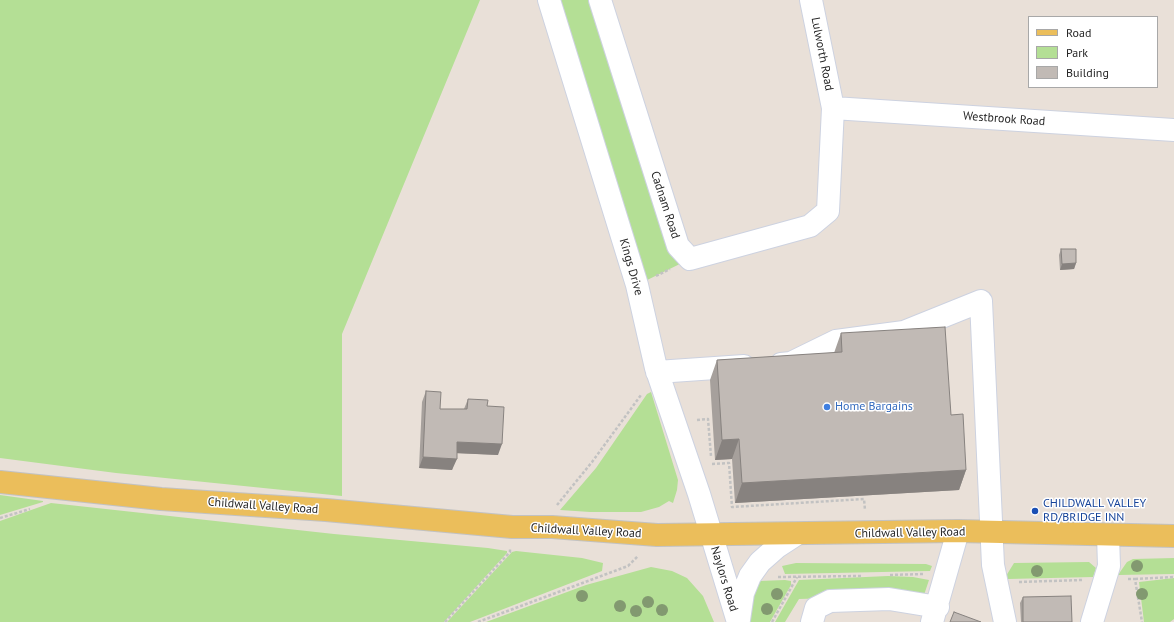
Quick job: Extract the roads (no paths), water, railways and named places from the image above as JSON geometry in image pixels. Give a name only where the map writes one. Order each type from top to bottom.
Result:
[{"type":"main road","name":"Childwall Valley Road","points":[[0,482],[161,499],[326,510],[512,527],[552,527],[657,535],[866,534],[992,531],[1174,536]]},
{"type":"street","name":"Kings Drive","points":[[549,0],[637,285],[657,372],[699,494],[711,535]]},
{"type":"street","name":"Cadnam Road","points":[[600,0],[678,246],[690,259],[810,226],[828,211],[833,108]]},
{"type":"street","name":"Lulworth Road","points":[[812,0],[833,108]]},
{"type":"street","name":"Westbrook Road","points":[[833,108],[1174,130]]},
{"type":"street","points":[[657,372],[791,363],[836,341],[904,332],[981,301],[992,531],[996,582],[1005,622]]},
{"type":"street","points":[[812,622],[816,608],[830,601],[889,599],[935,614],[958,531]]},
{"type":"street","points":[[738,622],[743,593],[750,576],[760,562],[777,547],[797,534]]},
{"type":"street","name":"Naylors Road","points":[[711,535],[738,622]]},
{"type":"street","points":[[1092,622],[1109,566],[1108,535]]},
{"type":"place","name":"Home Bargains","points":[[827,407]]},
{"type":"place","name":"CHILDWALL VALLEY RD/BRIDGE INN","points":[[1035,511]]}]
